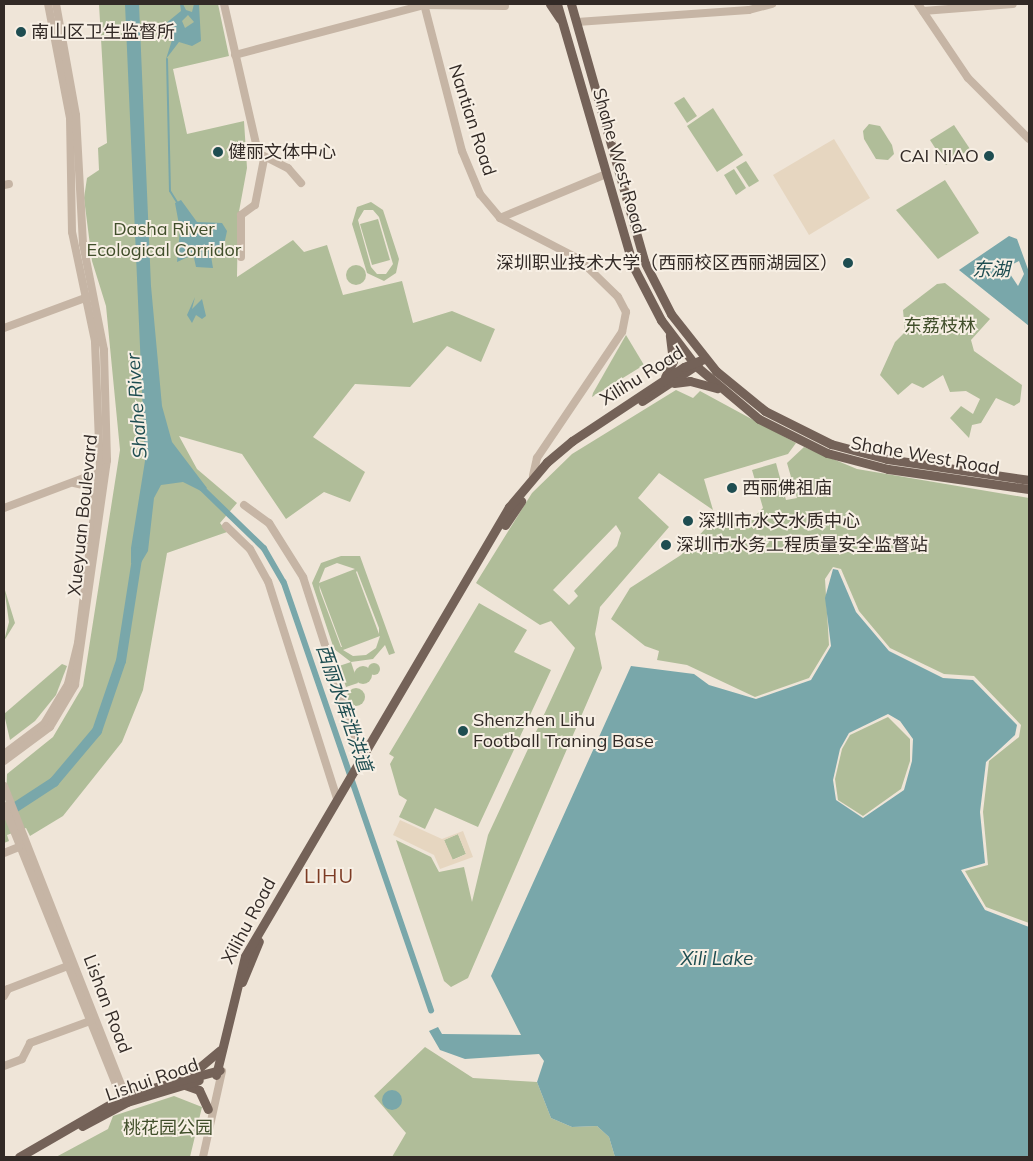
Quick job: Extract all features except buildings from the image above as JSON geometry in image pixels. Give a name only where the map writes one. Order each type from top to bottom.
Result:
[{"type":"main road","points":[[550,4],[563,23]]},
{"type":"main road","name":"Shahe West Road","points":[[558,4],[604,175],[632,266],[669,333],[695,364],[721,389],[772,427],[842,458],[1029,489]]},
{"type":"main road","name":"Shahe West Road","points":[[571,4],[644,261],[670,314],[704,359],[764,411],[827,443],[887,459],[1029,480]]},
{"type":"main road","points":[[669,333],[673,361],[663,384],[690,381],[721,389]]},
{"type":"main road","name":"Xilihu Road","points":[[354,776],[361,757],[509,507],[533,476],[572,441],[704,359]]},
{"type":"main road","name":"Xilihu Road","points":[[354,776],[532,486],[576,445],[663,384]]},
{"type":"main road","points":[[339,800],[354,776]]},
{"type":"main road","name":"Xilihu Road","points":[[218,1072],[222,1047],[245,956],[339,800]]},
{"type":"main road","name":"Xilihu Road","points":[[218,1072],[239,989],[251,958],[339,800]]},
{"type":"main road","points":[[208,1109],[199,1090],[183,1081],[205,1066],[222,1047]]},
{"type":"main road","name":"Lishui Road","points":[[19,1157],[125,1098],[218,1072]]},
{"type":"main road","name":"Lishui Road","points":[[30,1157],[125,1098]]},
{"type":"street","name":"Xueyuan Boulevard","points":[[4,754],[44,724],[68,684],[102,469],[96,356],[88,297],[72,232],[68,102],[48,4]]},
{"type":"street","name":"Xueyuan Boulevard","points":[[4,761],[50,727],[75,685],[102,469],[104,350],[83,244],[76,115],[56,4]]},
{"type":"street","points":[[224,4],[255,144],[264,159],[288,168],[301,183]]},
{"type":"street","points":[[577,22],[772,4]]},
{"type":"street","points":[[921,7],[1013,4]]},
{"type":"street","points":[[235,55],[424,5],[505,6]]},
{"type":"street","name":"Nantian Road","points":[[424,5],[462,151],[480,194],[500,218],[579,260],[618,297],[626,312],[622,332],[537,458],[533,476]]},
{"type":"street","points":[[921,7],[978,91],[1029,139]]},
{"type":"street","points":[[241,257],[240,215],[255,205],[264,159]]},
{"type":"street","points":[[500,218],[604,175]]},
{"type":"street","points":[[4,328],[88,297]]},
{"type":"street","points":[[4,508],[102,469]]},
{"type":"street","points":[[4,503],[102,469]]},
{"type":"street","points":[[69,483],[87,486],[96,500]]},
{"type":"street","points":[[244,505],[269,523],[303,578],[361,757]]},
{"type":"street","points":[[226,526],[250,550],[268,580],[339,800]]},
{"type":"street","name":"Lishan Road","points":[[4,786],[20,847],[90,1021],[125,1098]]},
{"type":"street","name":"Lishan Road","points":[[4,806],[17,831],[125,1098]]},
{"type":"street","points":[[4,853],[20,847]]},
{"type":"street","points":[[4,996],[8,989],[68,966]]},
{"type":"street","points":[[4,1066],[22,1059],[30,1043],[90,1021]]},
{"type":"street","name":"Xilihu Road","points":[[198,1157],[218,1072]]},
{"type":"street","name":"Xilihu Road","points":[[203,1157],[218,1072]]},
{"type":"green space","name":"Dasha River Ecological Corridor","points":[[99,4],[218,4],[229,56],[173,69],[187,134],[244,121],[247,168],[238,217],[237,277],[293,240],[304,252],[327,245],[343,295],[402,281],[413,323],[452,311],[495,329],[481,362],[447,346],[410,387],[355,384],[313,437],[365,472],[350,502],[324,492],[286,519],[242,454],[179,436],[197,469],[237,503],[220,523],[227,532],[167,553],[143,690],[122,742],[63,816],[30,836],[26,828],[7,835],[9,841],[4,843],[7,774],[53,737],[83,686],[120,450],[106,306],[92,261],[84,198],[87,178],[99,170],[98,148],[107,143]]},
{"type":"green space","points":[[684,97],[697,116],[687,123],[674,103]]},
{"type":"green space","points":[[713,108],[743,155],[717,172],[687,126]]},
{"type":"green space","points":[[869,124],[880,126],[892,145],[894,154],[888,160],[876,159],[864,139],[863,131]]},
{"type":"green space","points":[[954,125],[970,149],[946,165],[930,140]]},
{"type":"green space","points":[[746,161],[759,181],[749,187],[736,167]]},
{"type":"green space","points":[[734,169],[746,188],[736,195],[724,175]]},
{"type":"green space","points":[[945,180],[979,233],[938,259],[896,210]]},
{"type":"green space","points":[[371,202],[383,210],[399,259],[396,273],[384,281],[367,273],[352,224],[357,207]],"holes":[[[364,210],[373,210],[379,217],[393,264],[386,274],[377,274],[371,267],[358,220]]]},
{"type":"green space","points":[[378,219],[390,260],[372,265],[360,224]]},
{"type":"green space","points":[[356,265],[363,268],[366,275],[363,282],[356,285],[349,282],[346,275],[349,268]]},
{"type":"green space","name":"东荔枝林","points":[[945,283],[990,319],[971,340],[974,351],[1022,385],[1020,402],[1014,406],[996,398],[981,423],[972,425],[969,438],[950,418],[961,406],[973,414],[980,399],[966,391],[950,392],[943,375],[923,388],[912,383],[898,395],[880,375],[895,342],[905,332],[903,310],[937,284]]},
{"type":"green space","points":[[626,335],[644,365],[592,397],[593,393]]},
{"type":"green space","points":[[676,390],[693,398],[700,391],[796,443],[788,454],[704,479],[713,510],[659,473],[638,498],[669,527],[600,607],[595,634],[602,668],[468,978],[451,987],[444,981],[396,840],[431,857],[439,872],[464,867],[472,902],[488,835],[575,648],[551,621],[540,625],[476,583],[532,493],[572,454]],"holes":[[[616,525],[621,533],[617,546],[574,591],[578,596],[569,605],[553,590]]]},
{"type":"green space","points":[[804,447],[857,469],[1029,498],[1029,923],[986,907],[965,871],[988,865],[983,812],[989,761],[1019,737],[1021,725],[974,676],[944,674],[890,648],[859,611],[841,569],[833,567],[825,579],[829,645],[809,678],[755,697],[687,665],[657,660],[659,651],[645,646],[611,619],[630,588],[681,555],[716,517],[722,527],[755,516],[763,508],[752,470],[776,463],[786,500],[797,498],[787,463]]},
{"type":"green space","points":[[341,556],[360,556],[395,653],[389,655],[385,645],[373,659],[351,662],[334,649],[312,583],[321,563]],"holes":[[[337,563],[355,569],[319,583],[325,568]],[[356,572],[379,628],[379,634]],[[319,585],[342,647],[341,647]],[[380,636],[376,648],[366,655],[353,656],[343,650]]]},
{"type":"green space","points":[[4,587],[15,623],[4,641],[9,622]]},
{"type":"green space","name":"Shenzhen Lihu Football Traning Base","points":[[479,603],[527,630],[514,652],[551,670],[478,827],[435,808],[425,829],[399,817],[407,800],[399,795],[390,764],[394,757],[389,754]]},
{"type":"green space","points":[[351,662],[358,683],[346,687],[339,666]]},
{"type":"green space","points":[[372,663],[376,663],[380,669],[376,675],[372,675],[368,671],[368,667]]},
{"type":"green space","points":[[62,664],[67,666],[56,695],[35,721],[10,740],[4,714]]},
{"type":"green space","points":[[359,666],[367,666],[372,671],[370,682],[359,684],[354,679],[354,671]]},
{"type":"green space","points":[[352,688],[360,688],[365,693],[363,704],[352,706],[347,701],[347,693]]},
{"type":"green space","points":[[888,717],[910,739],[910,761],[901,789],[863,816],[838,800],[835,779],[842,749],[850,735]]},
{"type":"green space","points":[[458,834],[466,854],[452,860],[444,840]]},
{"type":"green space","points":[[425,1047],[473,1078],[537,1082],[551,1118],[572,1127],[597,1126],[609,1137],[615,1157],[392,1157],[406,1133],[374,1096]]},
{"type":"green space","name":"桃花园公园","points":[[174,1096],[202,1107],[190,1157],[56,1157],[108,1129],[113,1116]]},
{"type":"shaded area","points":[[834,139],[870,198],[809,235],[773,175]]},
{"type":"shaded area","points":[[400,820],[442,839],[463,831],[473,857],[440,869],[434,855],[393,835]],"holes":[[[458,834],[466,854],[453,860],[444,840]]]},
{"type":"water","points":[[125,4],[139,4],[151,286],[162,406],[172,442],[207,488],[203,492],[183,482],[161,485],[154,498],[148,551],[139,566],[131,563],[131,548],[145,461]]},
{"type":"water","points":[[180,4],[183,4],[186,10],[192,12],[194,4],[199,4],[201,41],[192,46],[179,42],[166,59],[172,40],[165,24],[181,11]],"holes":[[[188,15],[194,22],[185,28],[182,21]]]},
{"type":"water","points":[[181,200],[197,222],[222,223],[227,231],[222,254],[211,256],[213,268],[196,267],[194,258],[188,257],[177,262],[180,230],[175,203]]},
{"type":"water","name":"东湖","points":[[1009,236],[1017,239],[1029,272],[1029,326],[959,270]],"holes":[[[1019,261],[1024,274],[1018,286],[1010,274],[1011,265]]]},
{"type":"water","points":[[195,297],[192,309],[202,299],[206,316],[202,319],[196,315],[192,323],[187,315]]},
{"type":"water","name":"Xili Lake","points":[[833,569],[838,570],[856,612],[889,651],[943,678],[973,680],[1017,725],[1015,735],[986,762],[980,812],[985,863],[961,870],[985,910],[1029,927],[1029,1157],[615,1157],[609,1137],[597,1126],[572,1127],[551,1118],[537,1082],[544,1061],[539,1054],[465,1059],[440,1050],[429,1031],[438,1027],[442,1034],[521,1035],[491,976],[631,666],[694,674],[709,685],[756,699],[811,680],[831,646],[825,598]],"holes":[[[888,714],[900,721],[913,739],[912,761],[904,790],[863,818],[836,800],[833,780],[840,749],[849,733]]]},
{"type":"water","points":[[392,1090],[399,1093],[402,1100],[399,1107],[392,1110],[385,1107],[382,1100],[385,1093]]},
{"type":"waterway","points":[[167,59],[170,191],[177,202]]},
{"type":"waterway","name":"西丽水库泄洪道","points":[[201,487],[264,548],[284,582],[431,1010]]},
{"type":"waterway","name":"Shahe River","points":[[5,814],[54,782],[97,731],[121,661],[138,552]]},
{"type":"place","name":"南山区卫生监督所","points":[[21,32]]},
{"type":"place","name":"健丽文体中心","points":[[218,152]]},
{"type":"place","name":"CAI NIAO","points":[[989,156]]},
{"type":"place","name":"深圳职业技术大学（西丽校区西丽湖园区）","points":[[848,263]]},
{"type":"place","name":"西丽佛祖庙","points":[[732,488]]},
{"type":"place","name":"深圳市水文水质中心","points":[[688,521]]},
{"type":"place","name":"深圳市水务工程质量安全监督站","points":[[666,545]]},
{"type":"place","name":"Shenzhen Lihu Football Traning Base","points":[[463,731]]},
{"type":"district","name":"LIHU","points":[[329,875]]}]
